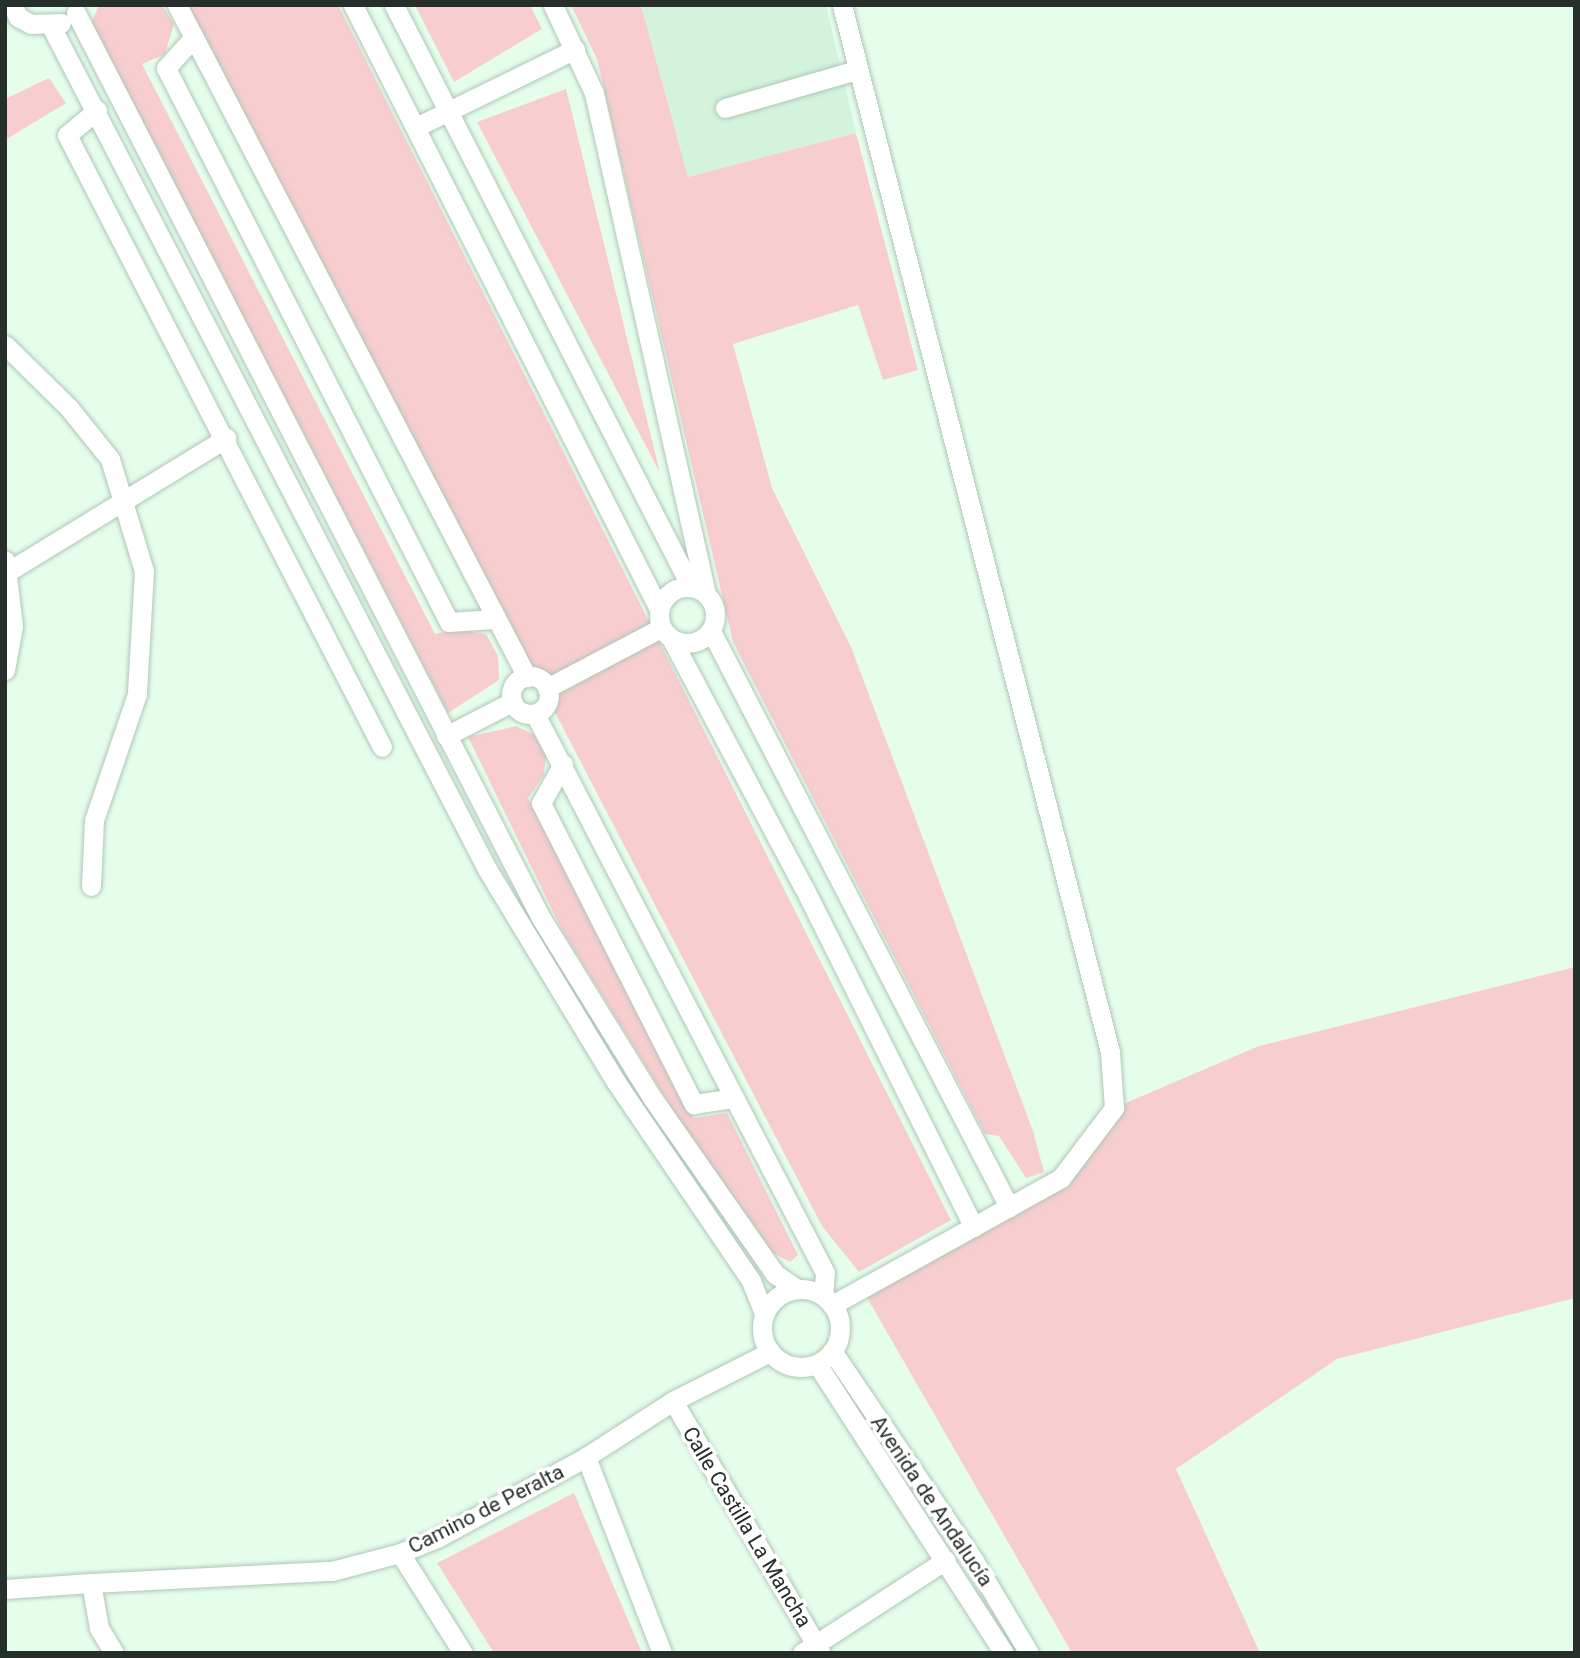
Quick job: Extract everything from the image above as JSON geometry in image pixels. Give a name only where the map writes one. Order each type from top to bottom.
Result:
[{"type":"street","points":[[177,5],[494,619],[527,677]]},
{"type":"street","points":[[353,5],[664,626],[804,888],[974,1227]]},
{"type":"street","points":[[394,5],[699,590],[716,612],[711,631],[696,643],[664,626]]},
{"type":"street","points":[[553,5],[594,93],[699,590]]},
{"type":"street","points":[[12,17],[51,26],[78,9],[541,918],[653,1099],[775,1274],[797,1289],[828,1300],[974,1227],[1061,1178],[1114,1108],[1110,1052],[842,5]]},
{"type":"street","points":[[51,26],[97,110],[487,869],[616,1082],[751,1281],[764,1314],[764,1341],[771,1352],[792,1366],[824,1357],[840,1328],[828,1300],[825,1273],[535,714]]},
{"type":"street","points":[[194,37],[166,68],[449,622],[494,619]]},
{"type":"street","points":[[416,127],[575,49]]},
{"type":"street","points":[[725,108],[858,70]]},
{"type":"street","points":[[97,110],[67,135],[226,438],[382,747]]},
{"type":"street","points":[[5,345],[69,408],[110,459],[144,571],[137,694],[94,820],[91,886]]},
{"type":"street","points":[[5,670],[13,626],[7,566],[226,438]]},
{"type":"street","points":[[664,626],[667,594],[699,590]]},
{"type":"street","points":[[547,688],[664,626]]},
{"type":"street","points":[[711,631],[1009,1207]]},
{"type":"street","points":[[527,677],[538,678],[547,688],[548,702],[535,714],[522,713],[512,702],[512,690],[527,677]]},
{"type":"street","points":[[446,736],[512,702]]},
{"type":"street","points":[[563,764],[541,803],[694,1104],[734,1098]]},
{"type":"street","points":[[764,1314],[777,1297],[797,1289]]},
{"type":"street","name":"Camino de Peralta","points":[[5,1589],[332,1571],[400,1553],[437,1538],[586,1457],[673,1401],[771,1352]]},
{"type":"street","name":"Avenida de Andalucía","points":[[824,1357],[1004,1653]]},
{"type":"street","name":"Avenida de Andalucía","points":[[824,1357],[974,1561],[1029,1653]]},
{"type":"street","name":"Calle Castilla La Mancha","points":[[673,1401],[813,1650]]},
{"type":"street","points":[[586,1457],[662,1653]]},
{"type":"street","points":[[400,1553],[463,1653]]},
{"type":"street","points":[[813,1650],[946,1560]]},
{"type":"street","points":[[91,1583],[104,1647]]},
{"type":"shaded area","points":[[99,5],[162,5],[174,24],[165,54],[142,64],[435,634],[457,630],[486,634],[498,656],[499,680],[448,713],[91,24]]},
{"type":"shaded area","points":[[187,5],[338,5],[951,1220],[859,1272],[822,1226]]},
{"type":"shaded area","points":[[415,5],[530,5],[542,29],[454,82]]},
{"type":"shaded area","points":[[571,5],[641,5],[688,177],[856,133],[918,370],[883,380],[858,305],[733,344],[772,488],[851,647],[1033,1131],[1044,1172],[1026,1178],[999,1136],[985,1134],[733,642],[597,59]]},
{"type":"shaded area","points":[[641,5],[826,5],[856,133],[688,177]]},
{"type":"shaded area","points":[[49,78],[66,103],[5,140],[5,99]]},
{"type":"shaded area","points":[[566,89],[660,473],[477,122]]},
{"type":"shaded area","points":[[516,726],[535,735],[546,755],[544,775],[528,798],[614,967],[694,1118],[727,1113],[798,1255],[790,1262],[773,1253],[671,1107],[563,932],[468,737]]},
{"type":"shaded area","points":[[1575,967],[1575,1298],[1337,1359],[1176,1469],[1260,1653],[1072,1653],[862,1289],[1061,1178],[1114,1108],[1259,1046]]},
{"type":"shaded area","points":[[574,1493],[642,1653],[494,1653],[437,1563]]}]
